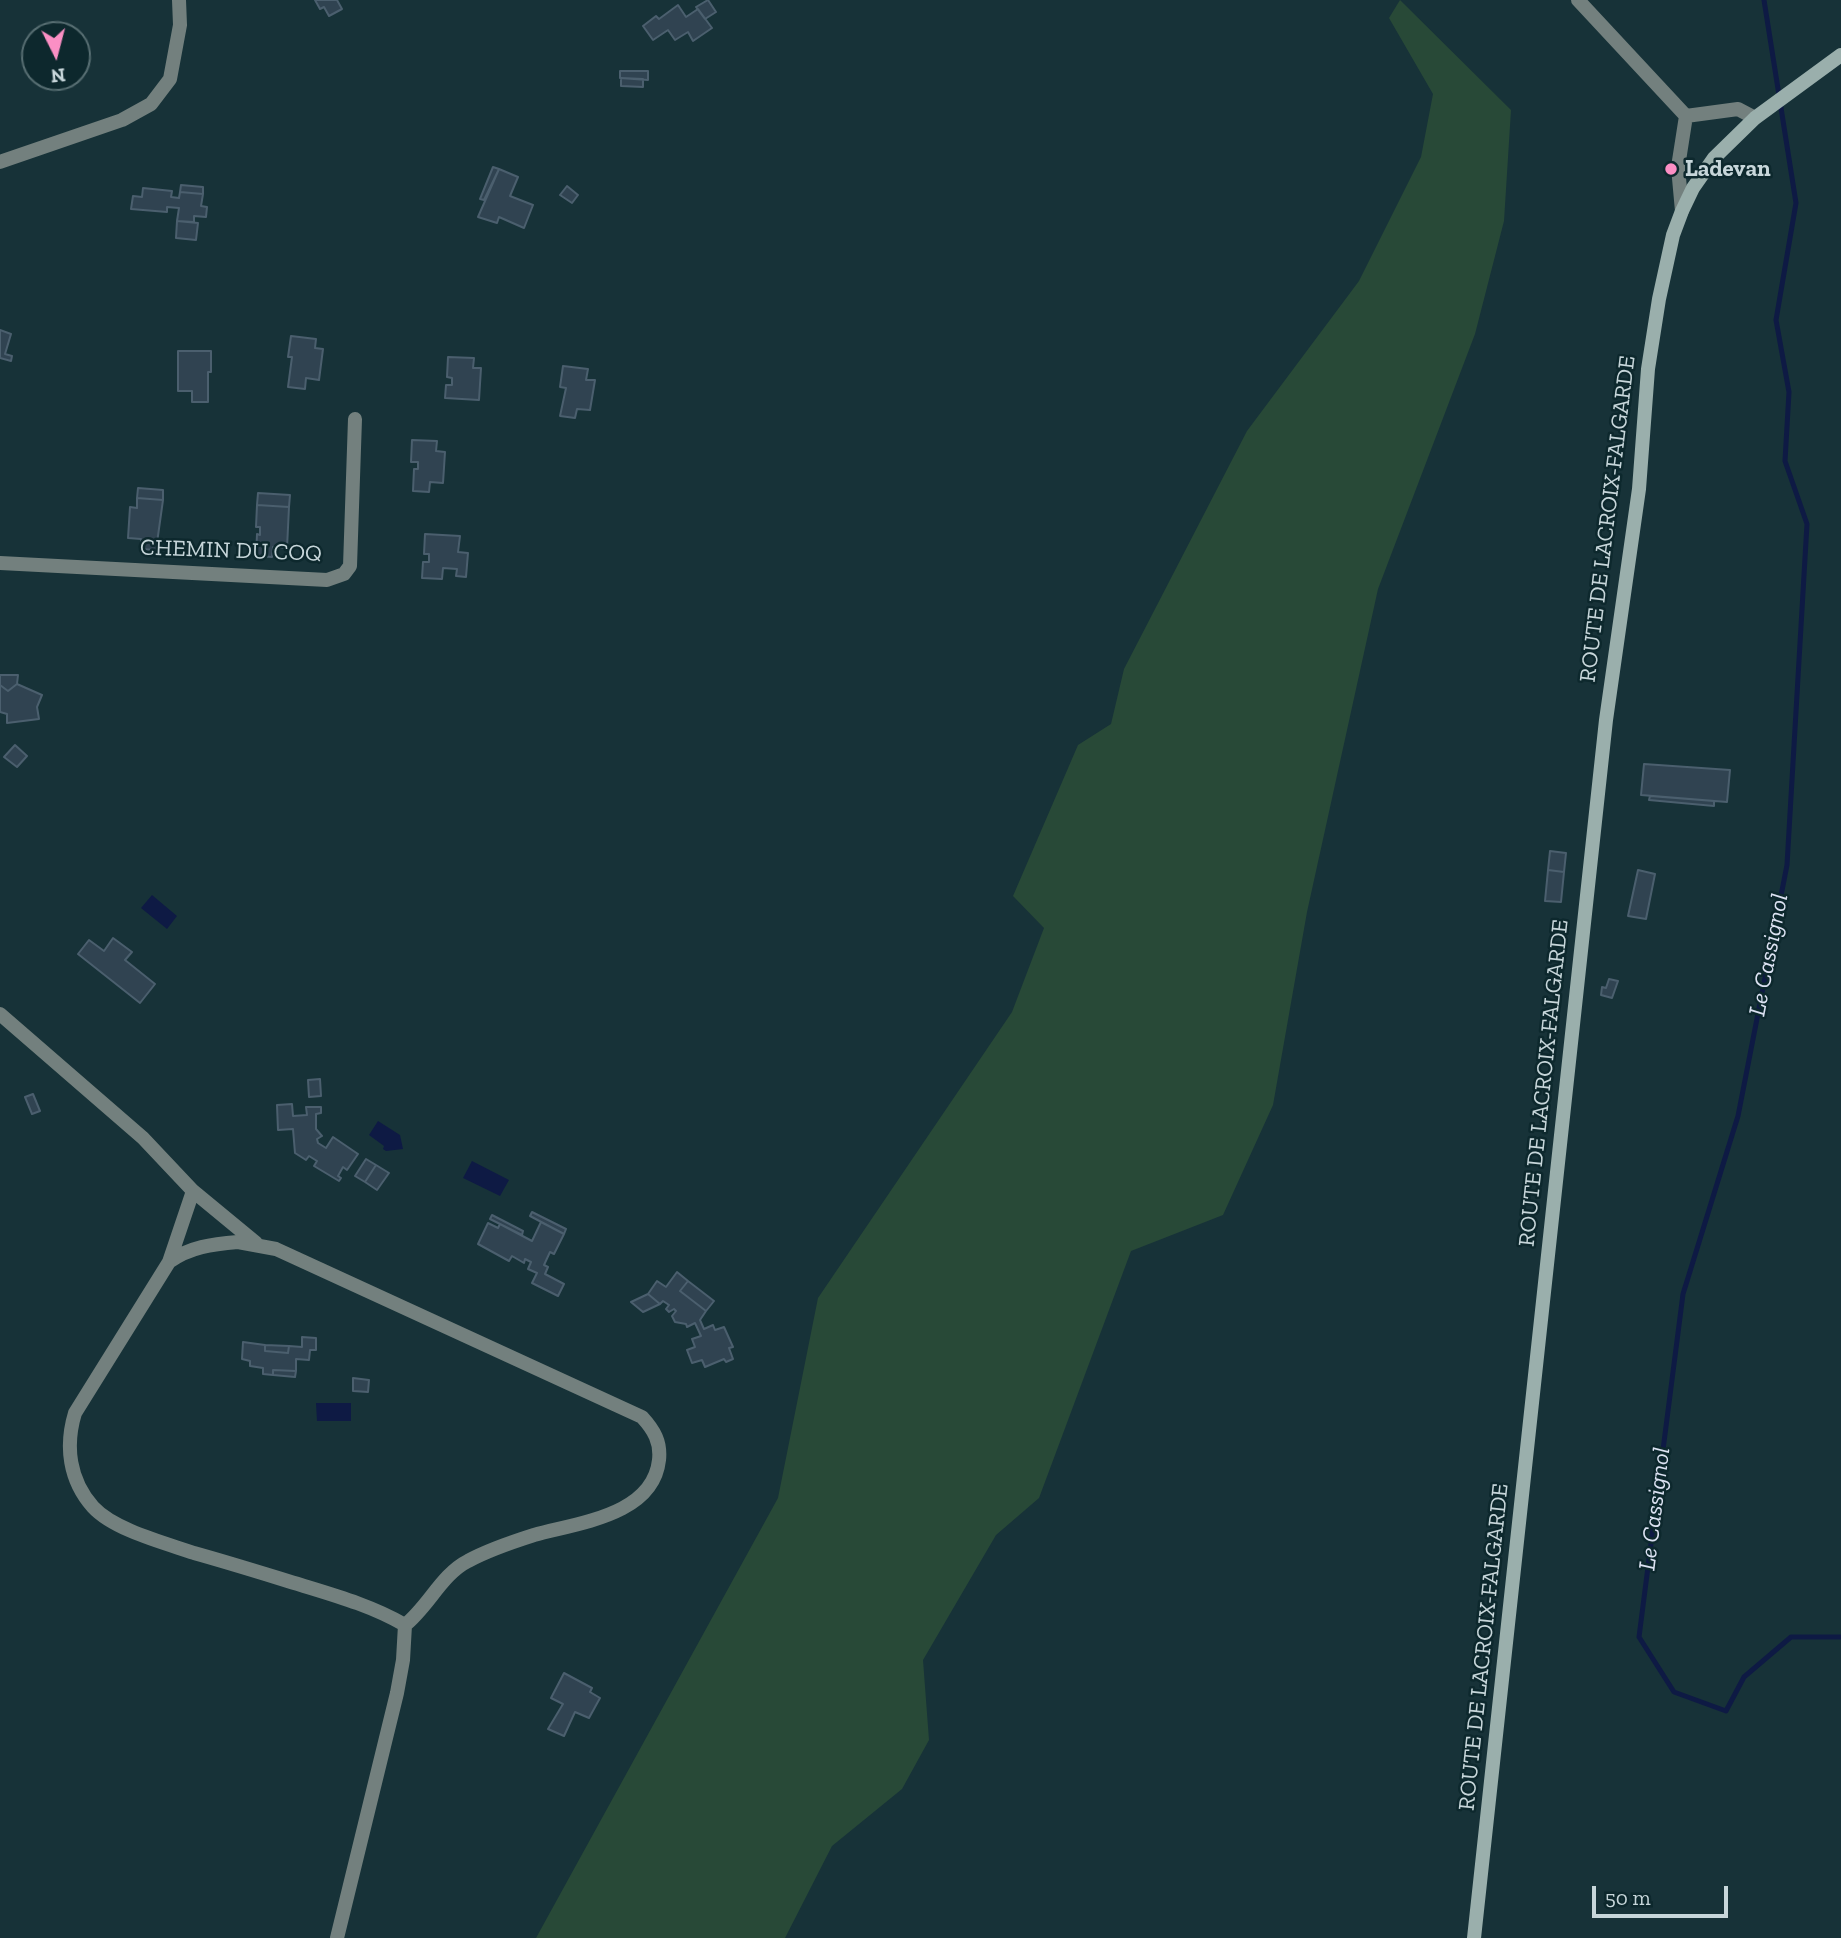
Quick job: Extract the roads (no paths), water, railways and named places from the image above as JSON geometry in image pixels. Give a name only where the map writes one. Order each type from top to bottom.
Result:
[{"type":"main road","name":"ROUTE DE LACROIX-FALGARDE","points":[[1474,1938],[1606,720],[1639,489],[1648,369],[1659,299],[1673,235],[1682,211],[1693,188],[1714,158],[1758,116],[1838,57]]},
{"type":"street","points":[[0,162],[122,120],[151,104],[170,79],[180,25],[178,0]]},
{"type":"street","points":[[1578,0],[1686,117]]},
{"type":"street","points":[[1686,117],[1738,109],[1758,116]]},
{"type":"street","points":[[1682,211],[1678,167],[1686,117]]},
{"type":"street","name":"CHEMIN DU COQ","points":[[0,563],[327,580],[344,574],[350,566],[355,419]]},
{"type":"street","points":[[0,1014],[143,1138],[193,1191],[257,1244]]},
{"type":"street","points":[[193,1191],[169,1262],[75,1413],[69,1448],[73,1470],[81,1488],[94,1508],[111,1521],[138,1533],[344,1599],[384,1613],[405,1625]]},
{"type":"street","points":[[169,1262],[196,1248],[218,1243],[238,1242],[276,1249],[642,1417],[657,1438],[659,1450],[656,1475],[650,1486],[625,1507],[589,1522],[533,1535],[465,1562],[436,1591],[420,1613],[405,1625],[403,1660],[397,1693],[337,1938]]},
{"type":"water","points":[[152,895],[177,916],[167,929],[141,908]]},
{"type":"water","points":[[378,1121],[400,1135],[403,1149],[386,1151],[384,1146],[369,1135]]},
{"type":"water","points":[[472,1161],[509,1180],[500,1196],[463,1178]]},
{"type":"water","points":[[316,1403],[351,1403],[351,1421],[317,1421]]},
{"type":"waterway","name":"Le Cassignol","points":[[1764,0],[1796,203],[1776,320],[1789,392],[1785,461],[1807,524],[1787,865],[1738,1116],[1683,1294],[1639,1637],[1674,1692],[1726,1711],[1744,1677],[1791,1637],[1841,1637]]},
{"type":"place","name":"Ladevan","points":[[1671,169]]}]
